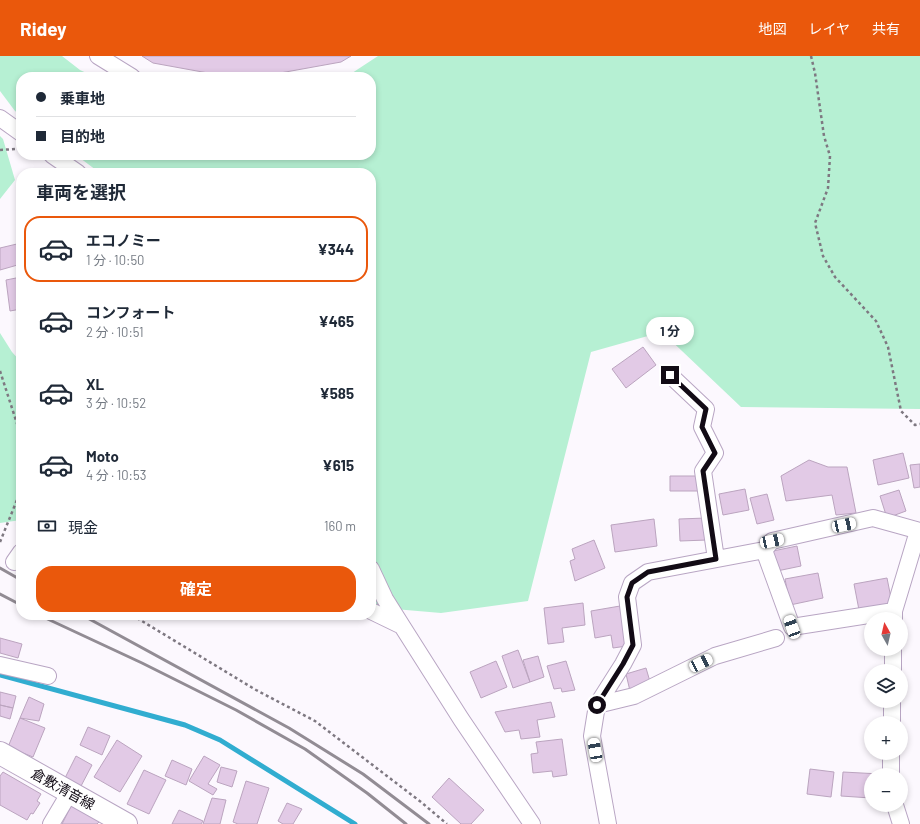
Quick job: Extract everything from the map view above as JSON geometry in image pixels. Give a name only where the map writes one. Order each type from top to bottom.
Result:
[{"type":"main road","name":"倉敷清音線","points":[[0,753],[126,824]]},
{"type":"street","points":[[98,56],[124,72]]},
{"type":"street","points":[[0,118],[16,136]]},
{"type":"street","points":[[59,160],[71,168]]},
{"type":"street","points":[[670,375],[706,409],[702,427],[715,453],[703,471],[716,559]]},
{"type":"street","points":[[608,824],[592,736],[597,705],[623,664],[633,645],[627,597],[632,583],[648,572],[764,550],[772,541],[873,518],[919,531],[895,612]]},
{"type":"street","points":[[764,550],[792,627],[864,619]]},
{"type":"street","points":[[376,580],[385,599],[461,719],[532,824]]},
{"type":"street","points":[[376,613],[402,626]]},
{"type":"street","points":[[597,705],[634,696],[715,656],[776,638]]},
{"type":"street","points":[[0,665],[48,676]]},
{"type":"street","points":[[51,824],[70,792]]},
{"type":"street","points":[[897,812],[901,824]]},
{"type":"path","points":[[811,56],[815,73],[824,136],[830,156],[828,188],[815,223],[823,256],[836,277],[876,321],[888,347],[900,411],[916,425],[920,424]]},
{"type":"path","points":[[0,150],[16,143]]},
{"type":"path","points":[[0,371],[16,421]]},
{"type":"path","points":[[0,541],[16,502]]},
{"type":"path","points":[[140,620],[256,690],[315,721],[398,784],[447,824]]},
{"type":"green space","points":[[0,56],[62,56],[84,72],[16,72],[16,112],[0,91]]},
{"type":"green space","points":[[378,56],[920,56],[920,409],[741,407],[662,332],[591,352],[528,601],[441,613],[376,607],[376,168],[93,168],[83,160],[376,160],[376,72],[354,72]]},
{"type":"green space","points":[[0,136],[3,139],[15,180],[0,199]]},
{"type":"green space","points":[[0,333],[16,356],[16,521],[0,523]]},
{"type":"building","points":[[142,56],[351,56],[341,62],[286,72],[202,72],[153,63]]},
{"type":"building","points":[[16,244],[16,265],[0,270],[0,248]]},
{"type":"building","points":[[16,278],[16,310],[10,311],[6,280]]},
{"type":"building","points":[[643,347],[656,365],[626,388],[612,369]]},
{"type":"building","points":[[903,453],[909,478],[878,485],[873,460]]},
{"type":"building","points":[[809,460],[828,467],[847,467],[856,513],[836,515],[832,495],[786,501],[781,476]]},
{"type":"building","points":[[920,464],[920,487],[914,488],[910,465]]},
{"type":"building","points":[[670,476],[699,476],[699,491],[670,491]]},
{"type":"building","points":[[745,489],[749,510],[723,515],[719,494]]},
{"type":"building","points":[[899,490],[906,511],[887,518],[880,496]]},
{"type":"building","points":[[767,494],[774,520],[757,524],[750,498]]},
{"type":"building","points":[[706,518],[707,540],[680,541],[679,519]]},
{"type":"building","points":[[654,519],[657,546],[615,552],[611,525]]},
{"type":"building","points":[[594,540],[605,568],[575,581],[570,561],[575,559],[572,549]]},
{"type":"building","points":[[797,546],[801,566],[777,571],[773,551]]},
{"type":"building","points":[[818,573],[823,598],[790,605],[785,579]]},
{"type":"building","points":[[887,578],[892,603],[859,610],[854,584]]},
{"type":"building","points":[[583,603],[585,625],[562,628],[564,642],[548,644],[544,608]]},
{"type":"building","points":[[620,606],[627,646],[613,648],[611,635],[595,638],[591,611]]},
{"type":"building","points":[[0,638],[22,644],[18,658],[0,653]]},
{"type":"building","points":[[518,650],[530,682],[513,688],[502,656]]},
{"type":"building","points":[[538,656],[544,677],[530,682],[523,660]]},
{"type":"building","points":[[496,661],[507,687],[481,698],[470,672]]},
{"type":"building","points":[[566,661],[575,690],[562,692],[561,688],[554,689],[547,666]]},
{"type":"building","points":[[646,668],[651,685],[630,691],[626,674]]},
{"type":"building","points":[[0,692],[16,696],[13,708],[0,705]]},
{"type":"building","points":[[29,697],[44,704],[39,721],[20,718]]},
{"type":"building","points":[[551,702],[555,717],[537,720],[540,737],[521,739],[519,730],[505,732],[495,712]]},
{"type":"building","points":[[0,705],[13,708],[10,719],[0,716]]},
{"type":"building","points":[[20,718],[45,728],[33,757],[8,747]]},
{"type":"building","points":[[88,727],[110,736],[102,755],[80,745]]},
{"type":"building","points":[[562,739],[567,775],[553,777],[552,771],[533,773],[531,754],[538,753],[536,742]]},
{"type":"building","points":[[117,740],[142,756],[120,792],[94,777]]},
{"type":"building","points":[[76,756],[92,765],[80,788],[64,780]]},
{"type":"building","points":[[204,756],[220,765],[208,784],[217,789],[213,795],[189,781]]},
{"type":"building","points":[[172,760],[192,769],[186,785],[165,776]]},
{"type":"building","points":[[221,767],[237,771],[232,787],[217,782]]},
{"type":"building","points":[[810,769],[834,772],[831,797],[807,794]]},
{"type":"building","points":[[144,770],[166,780],[149,814],[127,804]]},
{"type":"building","points":[[3,772],[41,794],[37,801],[40,803],[27,820],[0,805],[0,776]]},
{"type":"building","points":[[843,772],[864,773],[864,798],[841,796]]},
{"type":"building","points":[[449,778],[484,810],[471,824],[461,824],[432,797]]},
{"type":"building","points":[[246,781],[269,788],[257,824],[238,824],[233,822]]},
{"type":"building","points":[[212,798],[226,800],[220,824],[203,824]]},
{"type":"building","points":[[287,803],[302,809],[293,824],[283,824],[278,821]]},
{"type":"building","points":[[71,806],[100,821],[97,824],[62,824]]},
{"type":"building","points":[[179,810],[203,821],[201,824],[172,824]]},
{"type":"waterway","points":[[0,675],[185,725],[220,740],[355,824]]},
{"type":"railway","points":[[0,568],[16,577]]},
{"type":"railway","points":[[0,594],[16,602]]},
{"type":"railway","points":[[50,620],[142,663],[236,710],[305,749],[367,793],[406,824]]},
{"type":"railway","points":[[91,620],[289,728],[363,774],[429,824]]},
{"type":"route","points":[[597,705],[623,664],[633,645],[627,597],[632,583],[648,572],[716,559],[703,471],[715,453],[702,427],[706,409],[670,375]]}]
